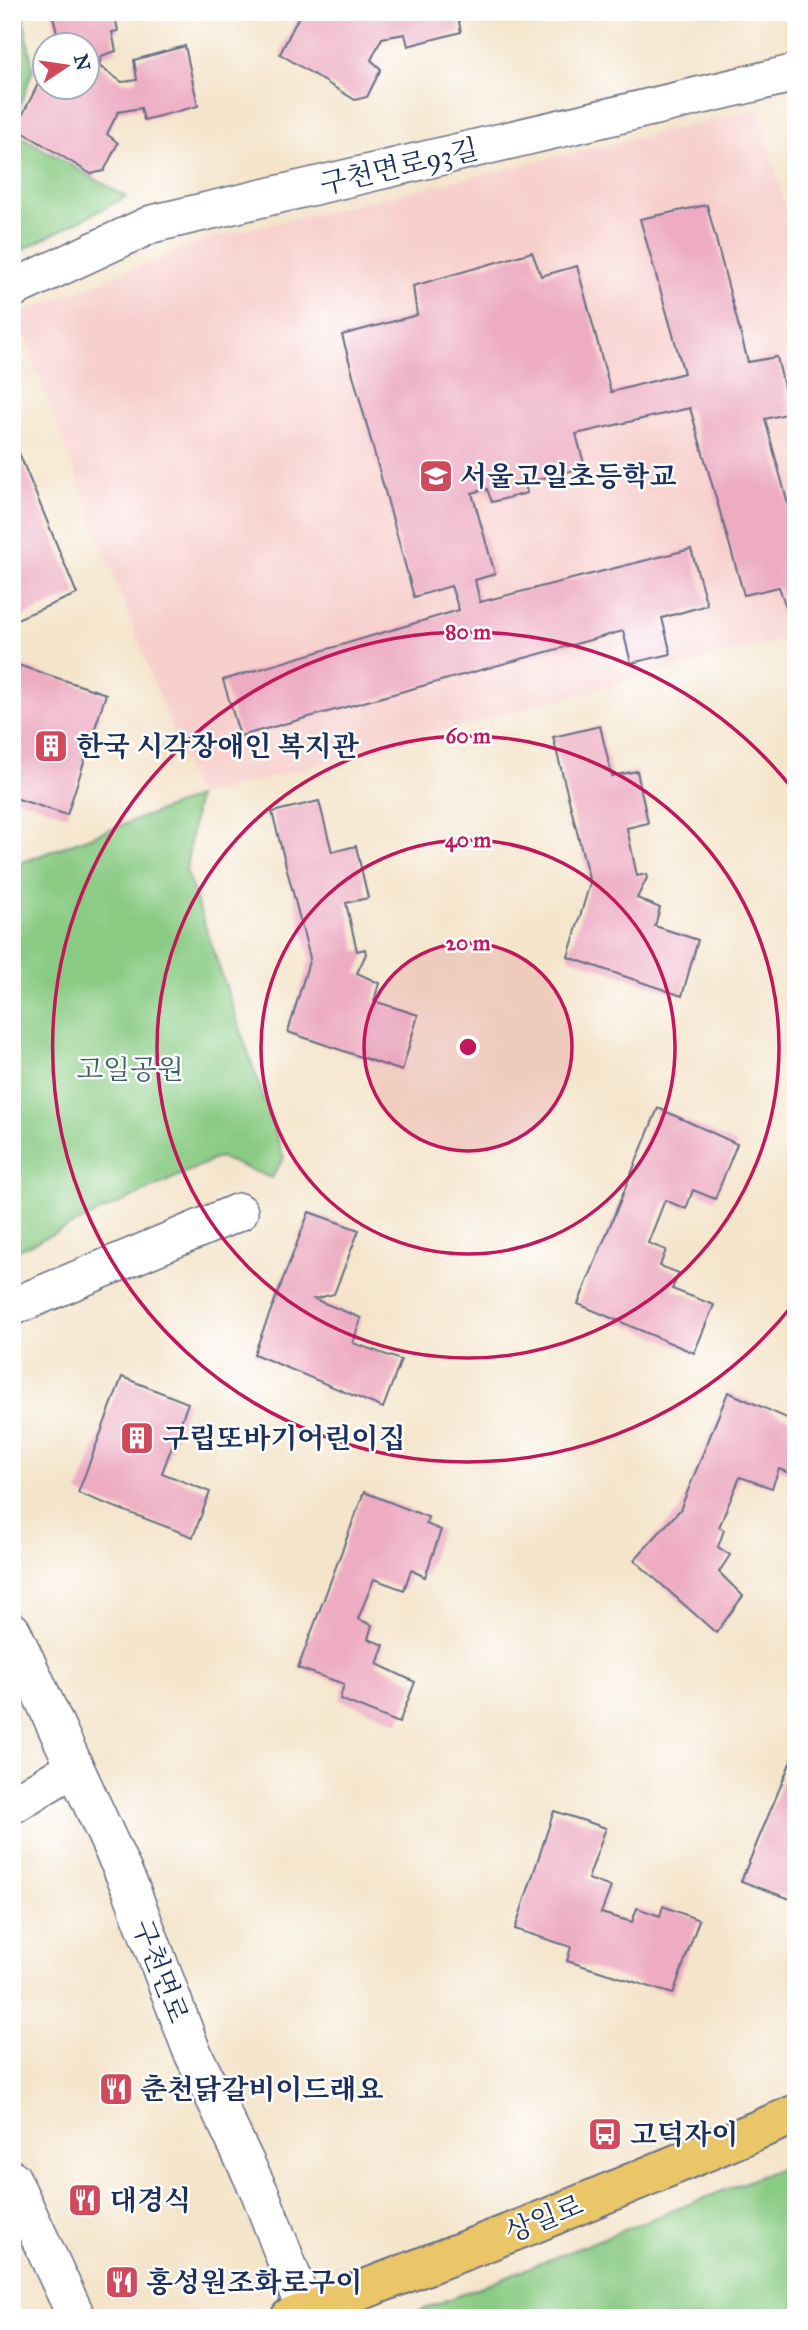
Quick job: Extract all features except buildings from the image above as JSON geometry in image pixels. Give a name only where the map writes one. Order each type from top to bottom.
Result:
[{"type":"main road","name":"상일로","points":[[301,2316],[533,2224],[796,2113]]},
{"type":"street","name":"구천면로93길","points":[[12,289],[152,224],[796,73]]},
{"type":"street","points":[[12,1307],[239,1212]]},
{"type":"street","name":"구천면로","points":[[12,1631],[131,1889],[191,2049],[260,2193],[301,2316]]},
{"type":"street","points":[[12,1805],[75,1767]]},
{"type":"street","points":[[12,2179],[25,2242],[77,2318]]},
{"type":"shaded area","name":"서울고일초등학교","points":[[760,109],[796,252],[796,636],[197,797],[16,315],[208,239]]},
{"type":"green space","points":[[12,12],[22,12],[32,72],[12,129]]},
{"type":"green space","points":[[12,131],[126,197],[12,255]]},
{"type":"green space","name":"고일공원","points":[[197,797],[186,870],[284,1158],[271,1178],[219,1157],[12,1253],[12,866]]},
{"type":"green space","points":[[796,2162],[796,2318],[402,2318],[447,2300]]},
{"type":"place","name":"서울고일초등학교","points":[[436,476]]},
{"type":"place","name":"한국 시각장애인 복지관","points":[[51,746]]},
{"type":"place","name":"구립또바기어린이집","points":[[137,1438]]},
{"type":"place","name":"춘천닭갈비이드래요","points":[[116,2089]]},
{"type":"place","name":"고덕자이","points":[[605,2134]]},
{"type":"place","name":"대경식","points":[[85,2200]]},
{"type":"place","name":"홍성원조화로구이","points":[[122,2282]]}]
